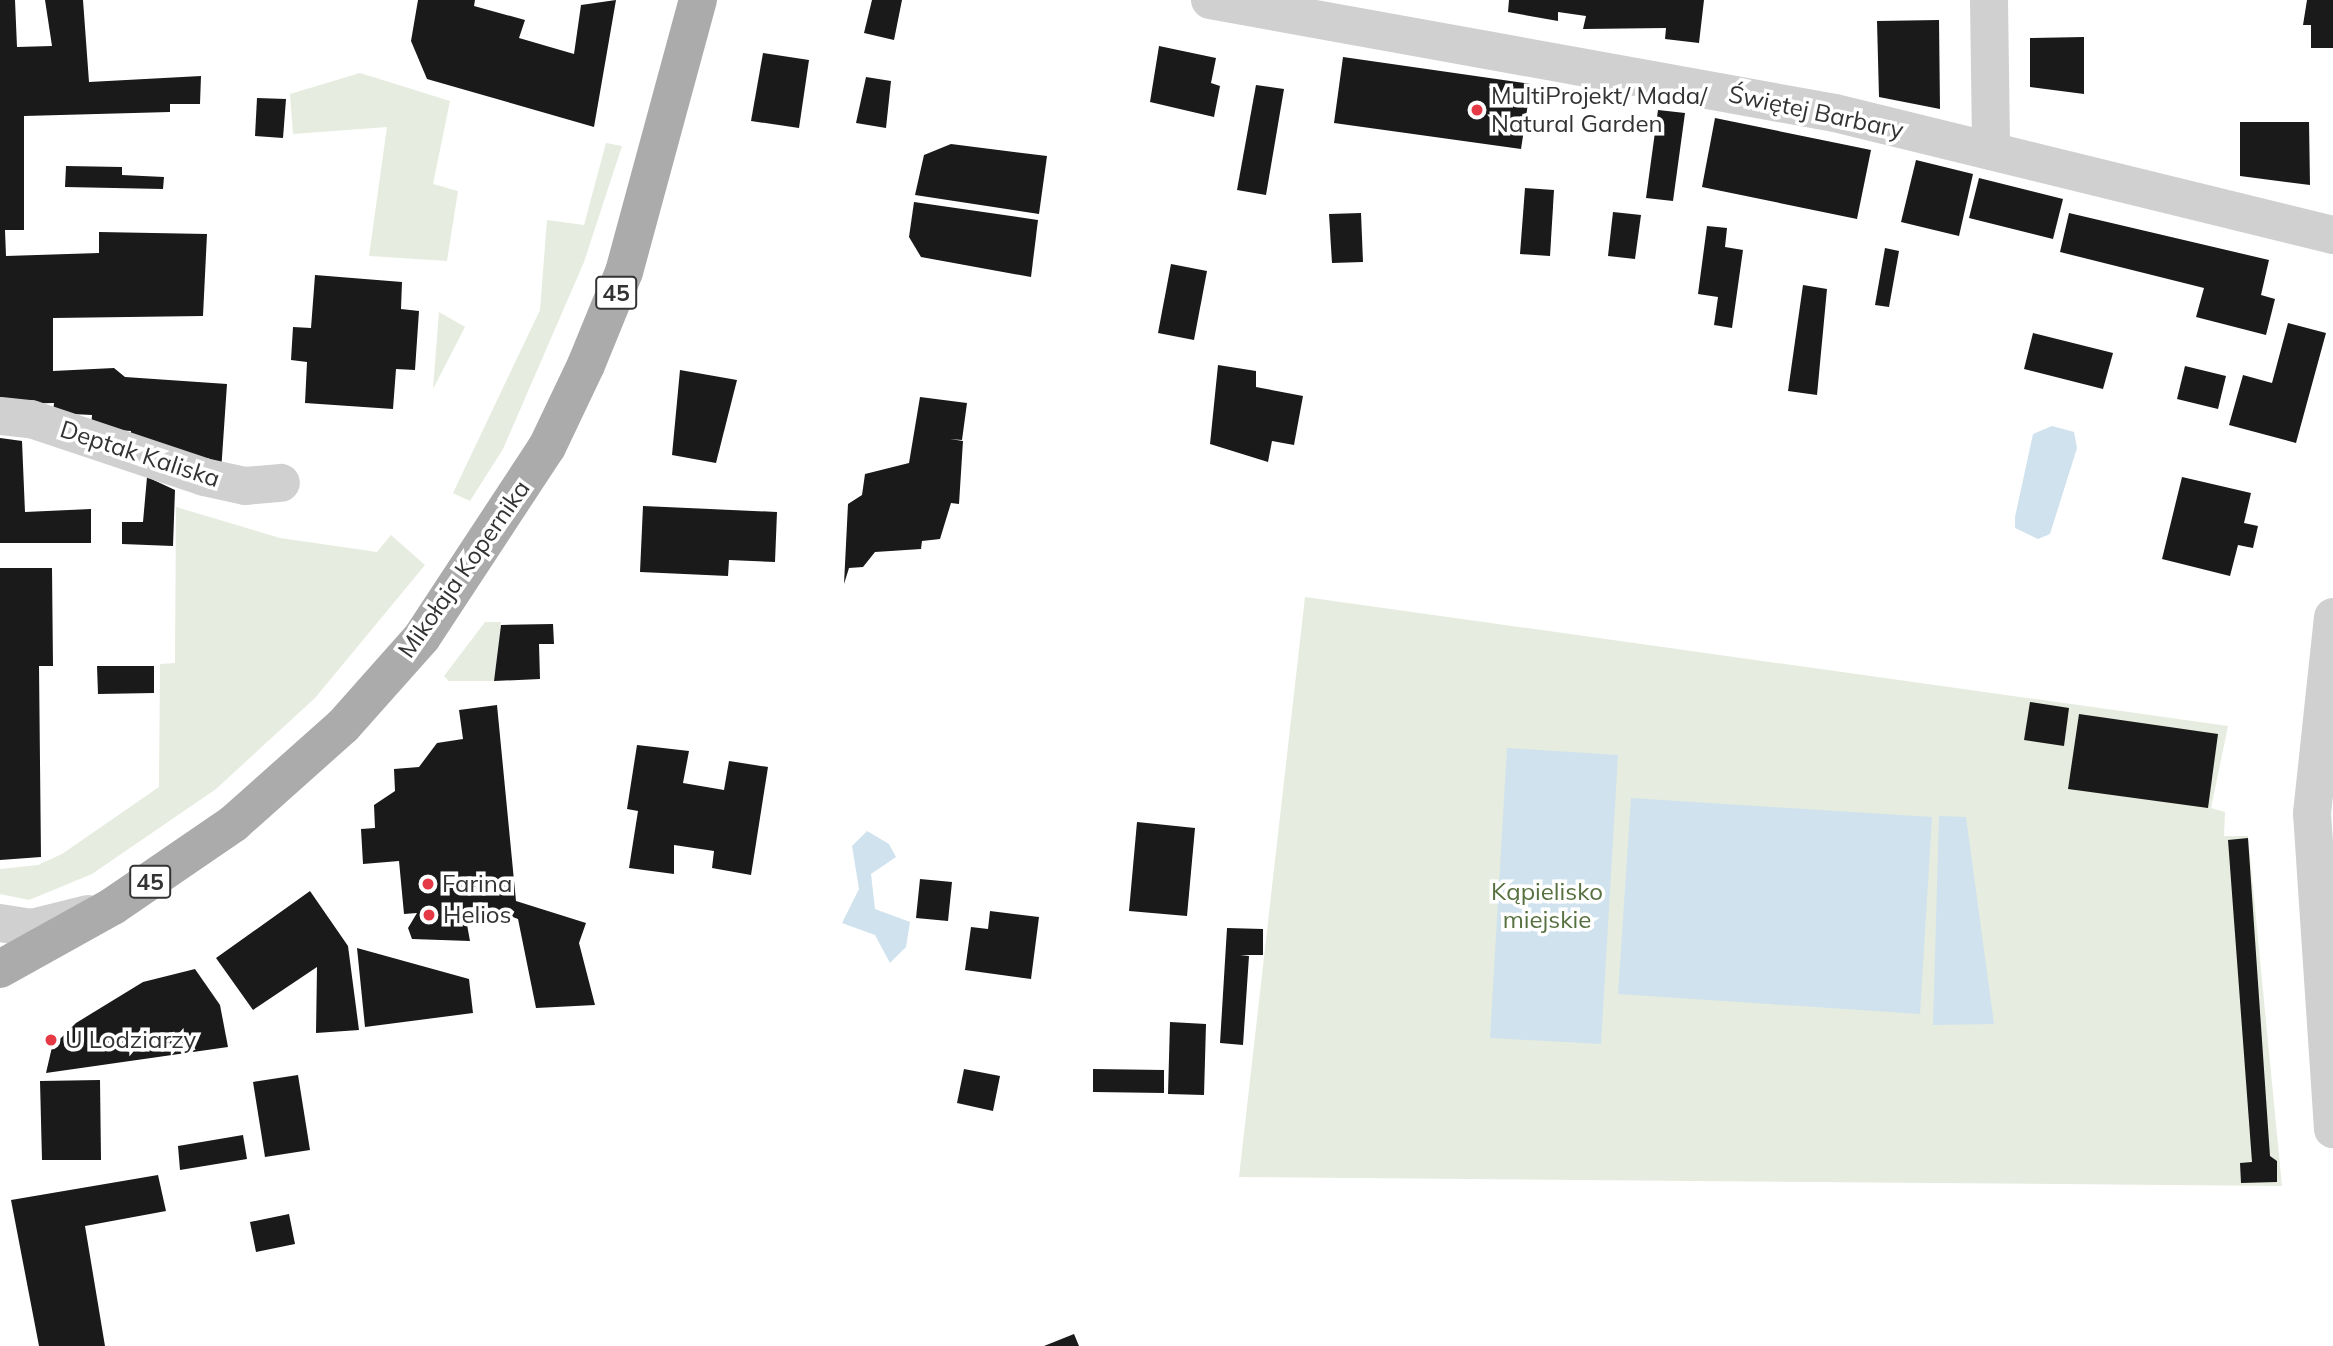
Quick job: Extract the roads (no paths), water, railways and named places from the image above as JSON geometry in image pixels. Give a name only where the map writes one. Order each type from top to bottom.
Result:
[{"type":"main road","name":"Mikołaja Kopernika","points":[[0,969],[113,906],[234,823],[343,726],[422,637],[502,520],[552,435],[624,272],[698,0]]},
{"type":"street","name":"Świętej Barbary","points":[[1210,0],[1835,113],[2333,235]]},
{"type":"street","points":[[1989,0],[1991,150]]},
{"type":"street","name":"Deptak Kaliska","points":[[0,416],[44,423],[204,477],[245,486],[281,483]]},
{"type":"street","points":[[2333,617],[2312,813],[2333,1129]]},
{"type":"street","points":[[0,923],[32,928],[113,906]]},
{"type":"water","points":[[2052,426],[2074,432],[2077,448],[2050,534],[2038,539],[2015,528],[2015,517],[2033,434]]},
{"type":"water","points":[[1507,748],[1618,755],[1601,1044],[1490,1038]]},
{"type":"water","points":[[1631,798],[1932,817],[1920,1014],[1618,994]]},
{"type":"water","points":[[1939,816],[1966,817],[1994,1024],[1933,1025]]},
{"type":"water","points":[[867,831],[889,844],[896,857],[871,874],[875,909],[910,922],[906,947],[890,963],[875,935],[842,923],[859,889],[852,846]]},
{"type":"place","name":"MultiProjekt/ Mada/ Natural Garden","points":[[1477,110]]},
{"type":"place","name":"Farina","points":[[428,884]]},
{"type":"place","name":"Helios","points":[[429,915]]},
{"type":"place","name":"U Lodziarzy","points":[[51,1040]]},
{"type":"park label","name":"Kąpielisko miejskie","points":[[1547,906]]}]
